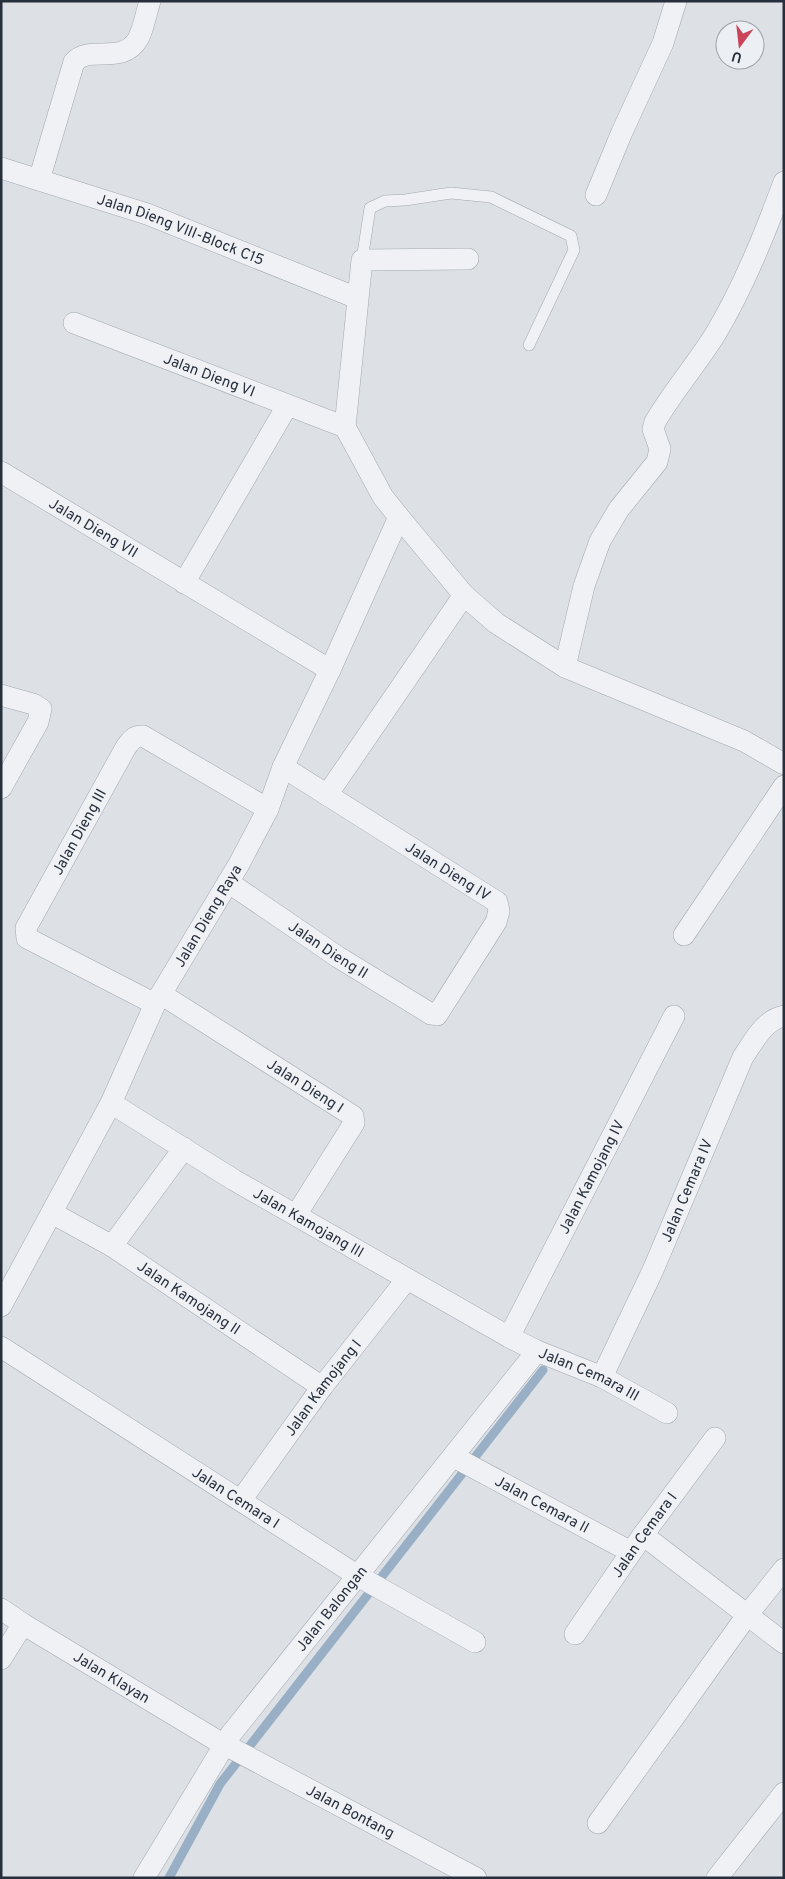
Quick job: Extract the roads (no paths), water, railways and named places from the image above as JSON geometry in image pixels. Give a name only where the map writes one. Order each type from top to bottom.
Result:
[{"type":"street","points":[[39,180],[74,62],[84,55],[115,54],[127,51],[138,39],[150,1]]},
{"type":"street","points":[[596,195],[622,132],[663,43],[676,1]]},
{"type":"street","name":"Jalan Dieng VIII-Block C15","points":[[1,168],[147,214],[357,298]]},
{"type":"street","points":[[565,667],[584,586],[600,541],[619,509],[657,462],[660,449],[653,428],[655,422],[717,330],[740,287],[766,229],[784,182]]},
{"type":"street","points":[[468,259],[362,260],[345,427],[382,497],[464,595],[496,623],[565,667],[744,741],[784,764]]},
{"type":"street","name":"Jalan Dieng VI","points":[[74,323],[345,427]]},
{"type":"street","points":[[184,583],[287,406]]},
{"type":"street","name":"Jalan Dieng VII","points":[[1,472],[330,670]]},
{"type":"street","name":"Jalan Dieng Raya","points":[[1,1306],[111,1103],[158,999],[239,864],[268,809],[283,767],[330,670],[399,517]]},
{"type":"street","points":[[327,795],[464,595]]},
{"type":"street","points":[[1,695],[33,704],[41,709],[38,722],[1,788]]},
{"type":"street","name":"Jalan Dieng III","points":[[158,999],[27,938],[26,928],[126,747],[134,738],[143,736],[268,809]]},
{"type":"street","name":"Jalan Dieng IV","points":[[283,767],[497,902],[499,912],[496,922],[441,1011],[437,1015],[431,1014]]},
{"type":"street","points":[[684,934],[784,786]]},
{"type":"street","name":"Jalan Dieng II","points":[[228,882],[338,958],[431,1014]]},
{"type":"street","name":"Jalan Dieng I","points":[[158,999],[353,1116],[354,1123],[296,1215]]},
{"type":"street","name":"Jalan Kamojang IV","points":[[509,1337],[674,1016]]},
{"type":"street","name":"Jalan Cemara IV","points":[[602,1376],[653,1270],[743,1057],[764,1027],[777,1017],[784,1016]]},
{"type":"street","name":"Jalan Kamojang III","points":[[111,1103],[296,1215],[509,1337]]},
{"type":"street","points":[[112,1246],[184,1148]]},
{"type":"street","name":"Jalan Kamojang II","points":[[52,1213],[112,1246],[322,1387]]},
{"type":"street","name":"Jalan Kamojang I","points":[[241,1500],[322,1387],[408,1279]]},
{"type":"street","name":"Jalan Cemara III","points":[[509,1337],[537,1351],[602,1376],[667,1413]]},
{"type":"street","name":"Jalan Cemara I","points":[[1,1347],[369,1583],[475,1642]]},
{"type":"street","name":"Jalan Balongan","points":[[144,1878],[237,1752],[263,1692],[369,1583],[464,1462],[537,1351]]},
{"type":"street","name":"Jalan Cemara I","points":[[575,1634],[643,1535],[715,1438]]},
{"type":"street","name":"Jalan Cemara II","points":[[464,1462],[631,1552]]},
{"type":"street","points":[[643,1535],[784,1643]]},
{"type":"street","points":[[598,1824],[748,1614],[784,1569]]},
{"type":"street","name":"Jalan Klayan","points":[[1,1609],[237,1752]]},
{"type":"street","points":[[1,1658],[23,1624]]},
{"type":"street","name":"Jalan Bontang","points":[[237,1752],[476,1878]]},
{"type":"street","points":[[717,1878],[784,1793]]},
{"type":"lane","points":[[362,260],[370,208],[385,201],[451,193],[491,197],[559,229],[571,236],[574,250],[529,345]]},
{"type":"waterway","points":[[169,1878],[220,1784],[543,1370]]}]
